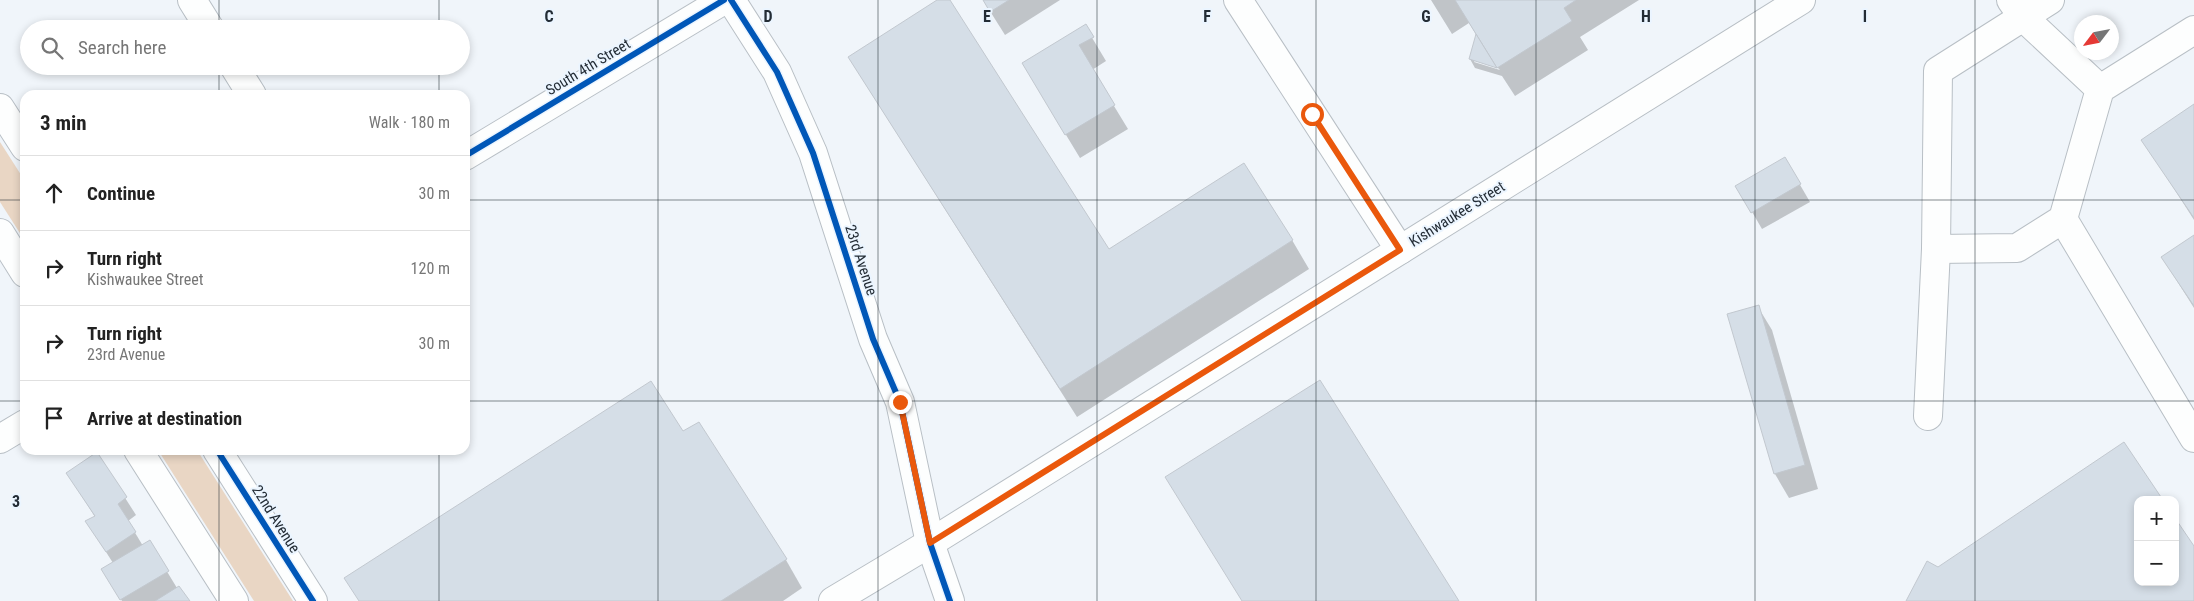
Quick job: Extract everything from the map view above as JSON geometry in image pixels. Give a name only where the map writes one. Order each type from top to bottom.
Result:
[{"type":"street","points":[[192,0],[204,20]]},
{"type":"street","name":"South 4th Street","points":[[470,153],[724,0]]},
{"type":"street","name":"23rd Avenue","points":[[731,0],[777,72],[813,152],[873,339],[900,402],[930,543],[950,601]]},
{"type":"street","points":[[1238,0],[1400,250]]},
{"type":"street","name":"Kishwaukee Street","points":[[833,601],[930,543],[1800,0]]},
{"type":"street","points":[[1928,416],[1936,249],[1938,71],[2017,9],[2050,0]]},
{"type":"street","points":[[2017,9],[2100,88]]},
{"type":"street","points":[[1936,249],[2017,248],[2063,220],[2100,88],[2194,30]]},
{"type":"street","points":[[240,75],[249,90]]},
{"type":"street","points":[[0,108],[20,140]]},
{"type":"street","points":[[2063,220],[2194,438]]},
{"type":"street","points":[[0,233],[20,265]]},
{"type":"street","points":[[0,439],[20,427]]},
{"type":"street","points":[[141,455],[234,601]]},
{"type":"street","name":"22nd Avenue","points":[[220,455],[313,601]]},
{"type":"shaded area","points":[[0,142],[20,173],[20,233],[0,202]]},
{"type":"shaded area","points":[[161,455],[200,455],[293,601],[254,601]]},
{"type":"building","points":[[937,0],[950,0],[1109,249],[1244,163],[1293,240],[1060,389],[848,57]]},
{"type":"building","points":[[983,0],[1009,0],[990,12]]},
{"type":"building","points":[[1455,0],[1576,0],[1564,8],[1572,21],[1497,68]]},
{"type":"building","points":[[1086,24],[1094,37],[1079,45],[1115,105],[1065,135],[1022,63]]},
{"type":"building","points":[[1476,34],[1497,68],[1469,59]]},
{"type":"building","points":[[2194,104],[2194,218],[2141,140]]},
{"type":"building","points":[[1785,157],[1801,184],[1751,213],[1735,186]]},
{"type":"building","points":[[2194,235],[2194,306],[2161,257]]},
{"type":"building","points":[[1759,305],[1805,465],[1774,474],[1727,314]]},
{"type":"building","points":[[1320,380],[1459,601],[1242,601],[1165,477]]},
{"type":"building","points":[[651,381],[683,431],[699,422],[787,559],[721,601],[359,601],[344,578]]},
{"type":"building","points":[[2124,442],[2160,496],[2134,496],[2134,586],[2179,586],[2179,524],[2194,546],[2194,601],[1906,601],[1927,561],[1938,567]]},
{"type":"building","points":[[93,455],[99,455],[127,497],[118,504],[136,532],[106,552],[85,521],[95,516],[66,473]]},
{"type":"building","points":[[150,540],[169,571],[120,600],[101,569]]},
{"type":"building","points":[[179,586],[190,601],[155,601]]},
{"type":"cycle path","points":[[470,153],[724,0]]},
{"type":"cycle path","points":[[731,0],[777,72],[813,153],[873,339],[900,402],[930,543],[950,601]]},
{"type":"cycle path","points":[[220,455],[313,601]]},
{"type":"route","points":[[900,402],[930,543],[1400,250],[1312,114]]}]
